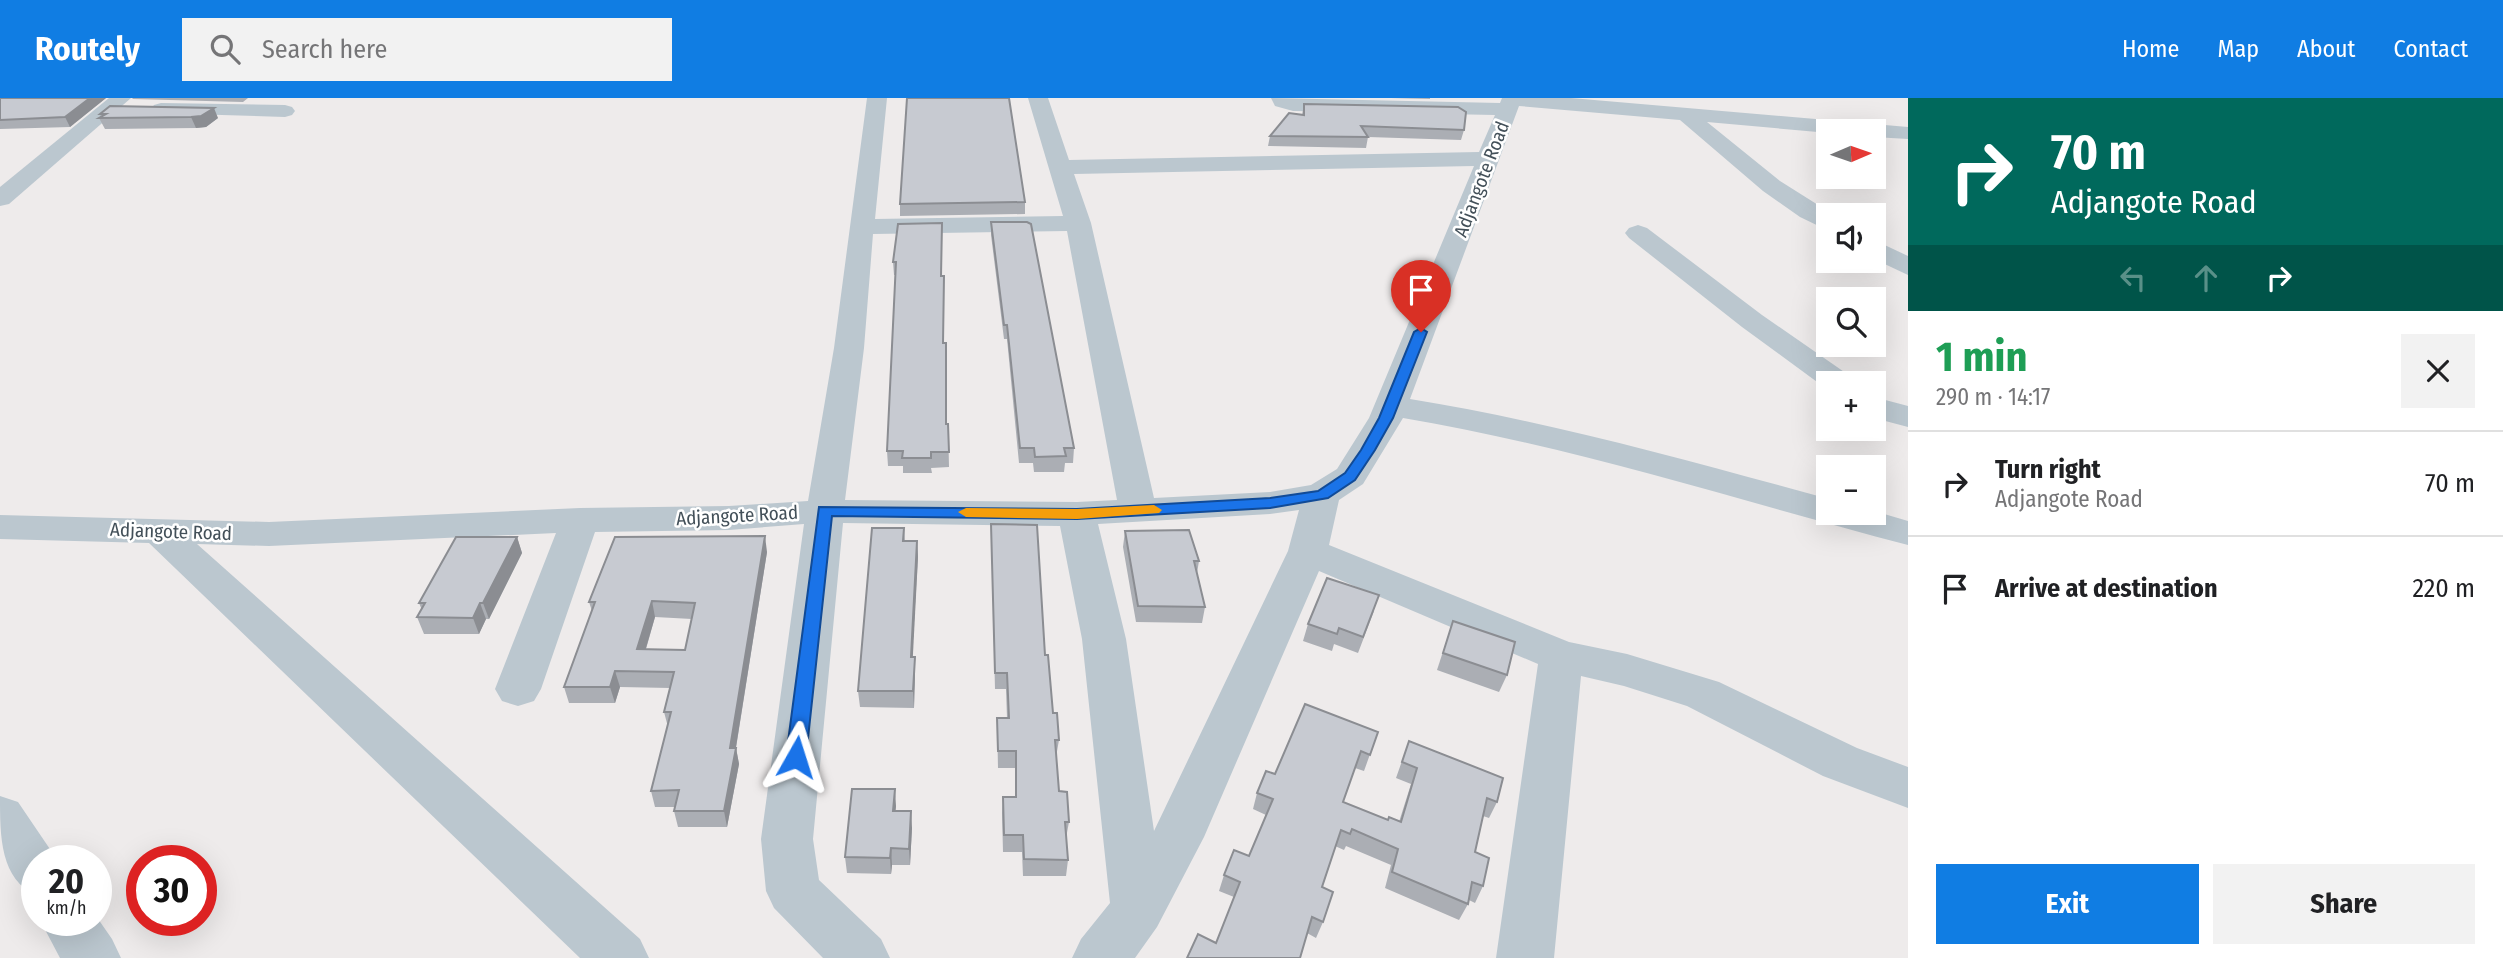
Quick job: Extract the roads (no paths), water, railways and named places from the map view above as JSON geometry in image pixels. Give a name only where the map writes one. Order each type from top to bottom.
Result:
[{"type":"street","points":[[861,958],[793,891],[787,839],[825,511],[849,348],[877,98]]},
{"type":"street","points":[[1038,98],[1078,223],[1138,511]]},
{"type":"street","points":[[1281,98],[1282,102],[1293,105],[1511,102],[1685,113],[1908,133]]},
{"type":"street","name":"Adjangote Road","points":[[0,527],[269,534],[580,520],[729,518],[825,511],[1077,514],[1270,503],[1322,495],[1350,476],[1391,406],[1511,102]]},
{"type":"street","points":[[0,199],[116,103],[285,111]]},
{"type":"street","points":[[1685,113],[1732,155],[1793,203],[1816,216]]},
{"type":"street","points":[[1059,167],[1489,159]]},
{"type":"street","points":[[862,227],[1078,223]]},
{"type":"street","points":[[1639,233],[1752,321],[1822,371]]},
{"type":"street","points":[[1886,255],[1908,267]]},
{"type":"street","points":[[1391,406],[1500,424],[1593,446],[1816,507]]},
{"type":"street","points":[[1886,411],[1908,417]]},
{"type":"street","points":[[1101,958],[1138,910],[1178,837],[1308,551],[1322,495]]},
{"type":"street","points":[[1077,514],[1104,639],[1138,910]]},
{"type":"street","points":[[518,689],[580,520]]},
{"type":"street","points":[[1879,525],[1908,533]]},
{"type":"street","points":[[158,530],[620,958]]},
{"type":"street","points":[[1308,551],[1561,656],[1627,670],[1703,694],[1840,762],[1908,788]]},
{"type":"street","points":[[1525,958],[1561,656]]},
{"type":"street","points":[[0,817],[21,849]]},
{"type":"street","points":[[78,936],[92,958]]}]
